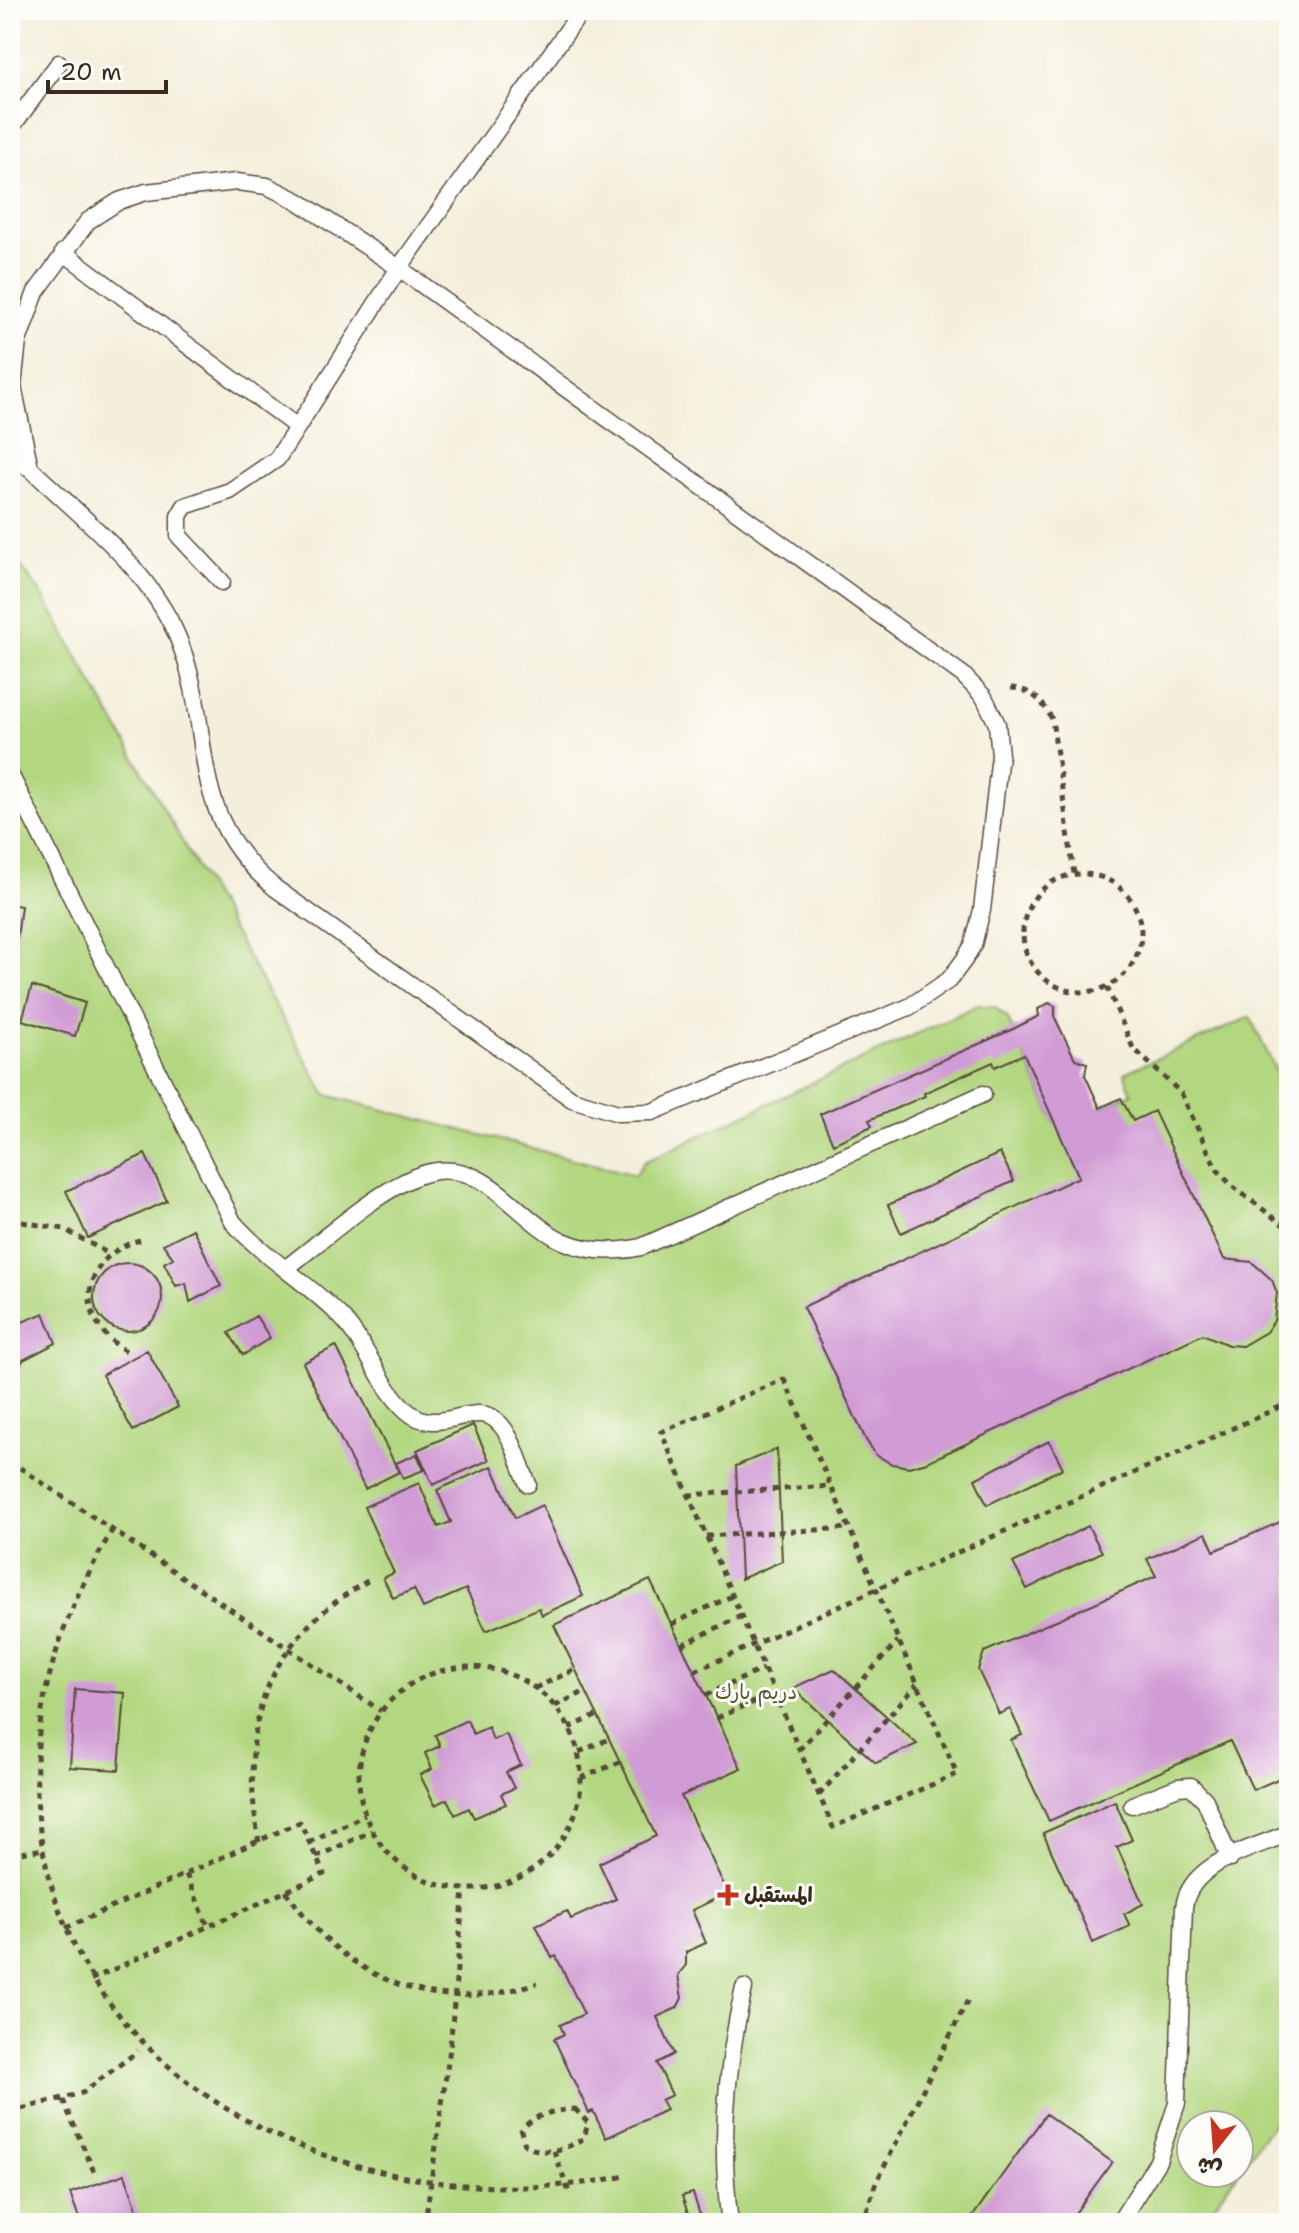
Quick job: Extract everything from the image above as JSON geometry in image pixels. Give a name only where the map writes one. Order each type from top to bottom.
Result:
[{"type":"lane","points":[[222,582],[179,536],[179,516],[185,506],[230,491],[277,459],[399,268],[582,10]]},
{"type":"lane","points":[[10,129],[59,63]]},
{"type":"lane","points":[[10,459],[30,468],[131,564],[161,605],[178,638],[189,674],[212,802],[239,854],[275,888],[325,924],[552,1086],[594,1109],[618,1113],[652,1112],[909,1007],[949,980],[973,945],[982,910],[1000,755],[997,724],[984,697],[963,675],[399,268],[283,193],[237,182],[146,192],[119,201],[88,221],[63,252],[16,327],[13,386],[30,468]]},
{"type":"lane","points":[[63,252],[297,427]]},
{"type":"lane","points":[[10,774],[221,1203],[249,1240],[342,1318],[407,1412],[433,1422],[479,1413],[500,1423],[528,1484]]},
{"type":"lane","points":[[285,1269],[394,1188],[424,1174],[440,1171],[473,1176],[488,1182],[562,1241],[603,1251],[641,1247],[983,1094]]},
{"type":"lane","points":[[1132,1805],[1178,1787],[1191,1786],[1205,1800],[1230,1859]]},
{"type":"lane","points":[[1119,2223],[1158,2161],[1177,2103],[1185,1896],[1197,1877],[1289,1833]]},
{"type":"lane","points":[[730,2223],[724,2148],[726,2094],[744,1988]]},
{"type":"path","points":[[984,697],[999,690],[1016,688],[1031,693],[1044,704],[1052,719],[1074,874]]},
{"type":"path","points":[[1074,874],[1093,875],[1125,893],[1135,908],[1140,944],[1133,961],[1107,987],[1089,991],[1053,984],[1028,958],[1023,940],[1023,922],[1041,890],[1074,874]]},
{"type":"path","points":[[1107,987],[1133,1048],[1181,1093],[1216,1168],[1232,1186],[1289,1229]]},
{"type":"path","points":[[10,1220],[64,1229],[109,1254]]},
{"type":"path","points":[[126,1351],[112,1343],[92,1315],[91,1282],[109,1254],[140,1240]]},
{"type":"path","points":[[784,1379],[849,1528],[957,1774],[833,1827],[661,1432],[784,1379]]},
{"type":"path","points":[[695,1671],[1286,1407],[1289,1391]]},
{"type":"path","points":[[10,1461],[381,1711]]},
{"type":"path","points":[[688,1495],[831,1486]]},
{"type":"path","points":[[706,1536],[849,1528]]},
{"type":"path","points":[[101,2001],[66,1928],[44,1849],[37,1763],[51,1665],[67,1617],[113,1529]]},
{"type":"path","points":[[259,1842],[252,1791],[256,1724],[266,1683],[286,1649],[328,1606],[371,1579]]},
{"type":"path","points":[[672,1624],[732,1596]]},
{"type":"path","points":[[682,1645],[741,1616]]},
{"type":"path","points":[[799,1750],[898,1641]]},
{"type":"path","points":[[453,1669],[490,1669],[513,1676],[535,1688],[555,1706],[579,1752],[581,1778],[578,1804],[570,1828],[556,1849],[536,1867],[502,1884],[464,1889],[420,1877],[401,1865],[372,1831],[365,1815],[359,1772],[366,1740],[381,1711],[418,1680],[453,1669]]},
{"type":"path","points":[[535,1688],[576,1669]]},
{"type":"path","points":[[706,1695],[764,1669]]},
{"type":"path","points":[[819,1795],[917,1684]]},
{"type":"path","points":[[555,1706],[586,1691]]},
{"type":"path","points":[[717,1718],[775,1693]]},
{"type":"path","points":[[569,1728],[598,1715]]},
{"type":"path","points":[[579,1752],[609,1739]]},
{"type":"path","points":[[581,1778],[620,1762]]},
{"type":"path","points":[[309,1842],[365,1815]]},
{"type":"path","points":[[66,1928],[300,1822],[324,1874],[90,1980]]},
{"type":"path","points":[[316,1857],[372,1831]]},
{"type":"path","points":[[10,1855],[44,1849]]},
{"type":"path","points":[[186,1874],[208,1926]]},
{"type":"path","points":[[425,2223],[456,1996],[464,1889]]},
{"type":"path","points":[[286,1891],[327,1943],[353,1963],[402,1986],[456,1996],[506,1993],[537,1983]]},
{"type":"path","points":[[863,2223],[875,2185],[970,1996]]},
{"type":"path","points":[[129,2038],[146,2060]]},
{"type":"path","points":[[10,2112],[37,2103],[63,2100],[99,2083],[138,2051]]},
{"type":"path","points":[[63,2100],[95,2174]]},
{"type":"path","points":[[548,2112],[581,2112],[588,2123],[584,2138],[554,2150],[531,2149],[525,2145],[521,2131],[548,2112]]},
{"type":"path","points":[[554,2150],[570,2195]]},
{"type":"path","points":[[596,2188],[626,2176]]},
{"type":"path","points":[[558,2198],[583,2191]]},
{"type":"path","points":[[416,2204],[440,2207]]},
{"type":"green space","name":"دريم بارك","points":[[10,551],[43,596],[326,1095],[635,1175],[644,1162],[978,1005],[995,1007],[1007,1017],[1057,1127],[1132,1093],[1124,1073],[1250,1017],[1289,1098],[1289,2101],[1255,2148],[1255,2109],[1175,2109],[1175,2189],[1226,2189],[1202,2223],[10,2223]]},
{"type":"building","points":[[10,904],[21,906],[17,938],[10,938]]},
{"type":"building","points":[[32,986],[85,1003],[75,1036],[22,1020]]},
{"type":"building","points":[[1049,1003],[1055,1006],[1055,1018],[1075,1059],[1087,1063],[1085,1075],[1100,1108],[1121,1098],[1133,1121],[1154,1111],[1224,1259],[1252,1262],[1272,1280],[1277,1293],[1274,1321],[1266,1332],[1242,1346],[1228,1345],[1203,1334],[927,1462],[909,1467],[892,1464],[876,1455],[866,1440],[803,1307],[1079,1177],[1024,1054],[995,1067],[993,1062],[924,1093],[925,1096],[869,1120],[872,1126],[833,1144],[820,1114],[1013,1029],[1039,1016],[1038,1009]]},
{"type":"building","points":[[1000,1153],[1014,1181],[901,1233],[888,1205]]},
{"type":"building","points":[[145,1154],[167,1201],[88,1238],[66,1191]]},
{"type":"building","points":[[193,1229],[221,1286],[190,1302],[186,1283],[176,1286],[164,1263],[173,1258],[163,1244]]},
{"type":"building","points":[[135,1263],[156,1278],[162,1297],[160,1310],[152,1321],[135,1331],[121,1331],[104,1321],[96,1310],[94,1290],[104,1273],[115,1265]]},
{"type":"building","points":[[44,1313],[56,1343],[23,1360],[13,1380],[16,1402],[10,1403],[10,1327]]},
{"type":"building","points":[[256,1316],[270,1338],[243,1355],[229,1333]]},
{"type":"building","points":[[336,1346],[399,1472],[365,1489],[303,1363]]},
{"type":"building","points":[[147,1350],[178,1407],[133,1431],[102,1375]]},
{"type":"building","points":[[473,1425],[489,1460],[433,1485],[417,1450]]},
{"type":"building","points":[[1049,1441],[1063,1468],[987,1505],[975,1479]]},
{"type":"building","points":[[777,1449],[782,1561],[741,1579],[736,1466]]},
{"type":"building","points":[[417,1454],[424,1470],[403,1478],[396,1463]]},
{"type":"building","points":[[492,1466],[515,1518],[542,1505],[583,1596],[542,1615],[539,1608],[486,1631],[466,1589],[423,1608],[414,1589],[393,1598],[383,1578],[394,1573],[364,1507],[419,1483],[438,1527],[451,1522],[437,1490]]},
{"type":"building","points":[[1289,1518],[1289,1774],[1253,1790],[1230,1741],[1049,1821],[1011,1740],[1022,1735],[1010,1709],[999,1714],[978,1670],[984,1652],[1156,1576],[1147,1559],[1206,1533],[1214,1551]]},
{"type":"building","points":[[1088,1526],[1102,1552],[1027,1589],[1013,1563]]},
{"type":"building","points":[[650,1580],[741,1768],[681,1796],[728,1893],[692,1910],[706,1943],[686,1952],[686,1965],[678,1975],[682,1998],[677,2008],[657,2017],[674,2054],[657,2063],[672,2095],[661,2100],[666,2110],[606,2138],[593,2111],[589,2113],[554,2039],[564,2034],[560,2025],[584,2014],[556,1956],[552,1958],[536,1925],[567,1911],[571,1919],[616,1899],[599,1863],[656,1836],[554,1625]]},
{"type":"building","points":[[834,1669],[917,1744],[876,1763],[793,1688]]},
{"type":"building","points":[[75,1689],[125,1693],[119,1770],[70,1767]]},
{"type":"building","points":[[467,1720],[473,1734],[488,1727],[493,1740],[506,1734],[521,1765],[506,1772],[514,1788],[501,1794],[506,1804],[474,1818],[469,1808],[455,1815],[447,1799],[435,1805],[420,1775],[432,1769],[425,1753],[440,1746],[435,1735]]},
{"type":"building","points":[[1115,1801],[1132,1840],[1117,1847],[1143,1904],[1124,1914],[1130,1926],[1093,1943],[1043,1833]]},
{"type":"building","points":[[1046,2114],[1112,2162],[1068,2223],[968,2223]]},
{"type":"building","points":[[125,2174],[142,2223],[81,2223],[70,2193]]},
{"type":"building","points":[[693,2193],[700,2215],[690,2219],[682,2196]]},
{"type":"place","name":"المستقبل","points":[[728,1895]]}]
